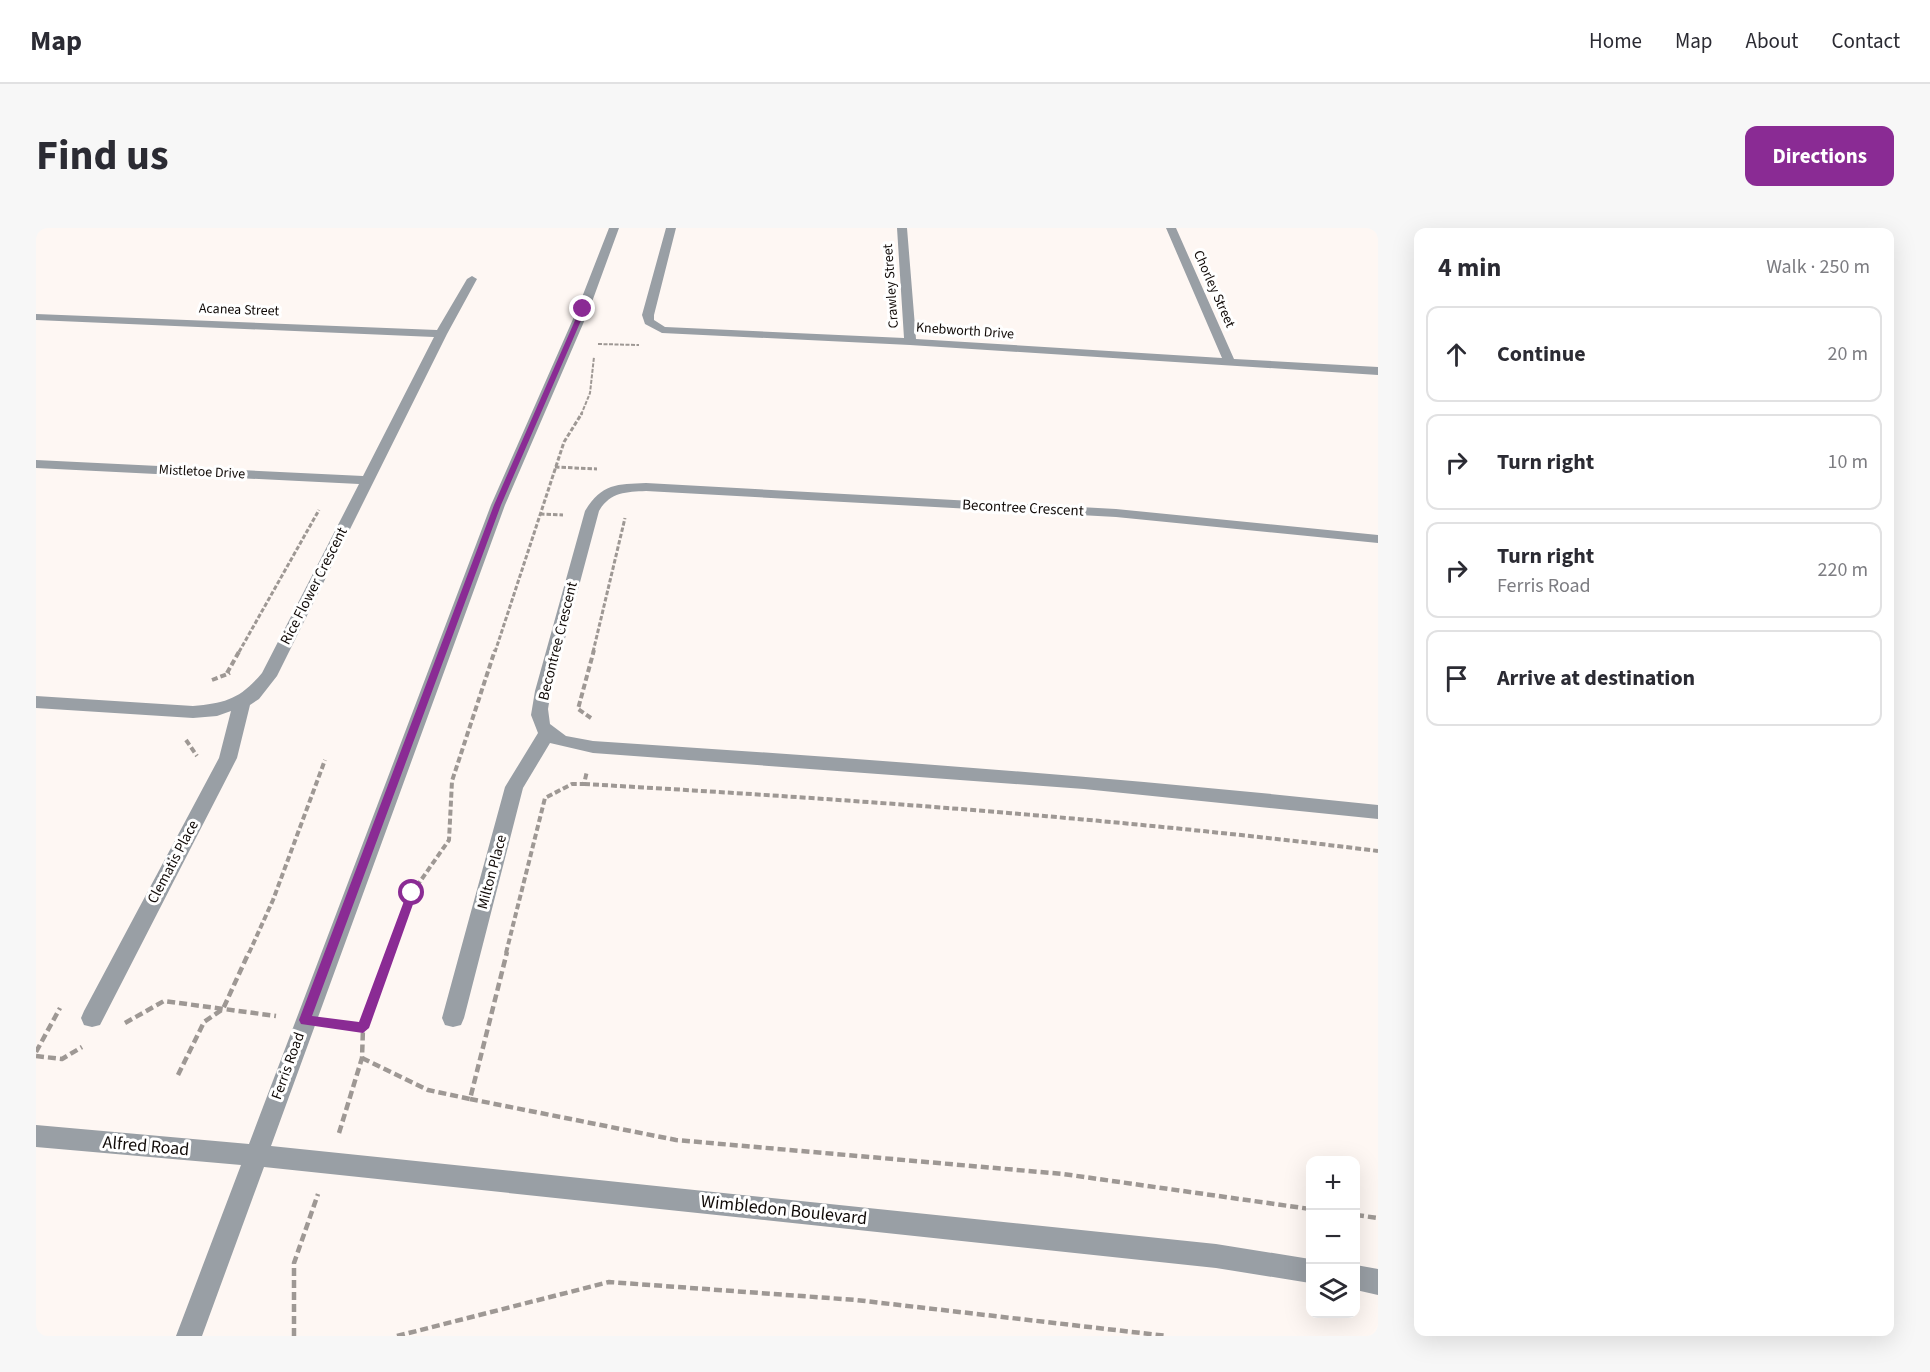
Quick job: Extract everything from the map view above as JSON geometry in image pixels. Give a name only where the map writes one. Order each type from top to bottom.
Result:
[{"type":"street","name":"Ferris Road","points":[[189,1336],[498,505],[583,309],[614,228]]},
{"type":"street","name":"Knebworth Drive","points":[[671,228],[648,315],[649,322],[654,326],[676,332],[910,342],[1378,371]]},
{"type":"street","name":"Crawley Street","points":[[902,228],[910,342]]},
{"type":"street","name":"Chorley Street","points":[[1171,228],[1230,362]]},
{"type":"street","name":"Rice Flower Crescent","points":[[36,702],[193,712],[217,710],[242,702],[263,686],[441,334],[472,279]]},
{"type":"street","name":"Acanea Street","points":[[36,317],[441,334]]},
{"type":"street","name":"Mistletoe Drive","points":[[36,464],[367,480]]},
{"type":"street","name":"Becontree Crescent","points":[[547,734],[539,717],[543,691],[592,511],[599,498],[612,491],[645,487],[1116,513],[1378,539]]},
{"type":"street","name":"Clematis Place","points":[[92,1018],[228,758],[242,702]]},
{"type":"street","points":[[547,734],[562,741],[593,747],[924,769],[1229,795],[1378,812]]},
{"type":"street","name":"Milton Place","points":[[453,1018],[514,787],[547,734]]},
{"type":"street","name":"Alfred Road","points":[[36,1136],[257,1156]]},
{"type":"street","name":"Wimbledon Boulevard","points":[[257,1156],[1216,1256],[1306,1270]]},
{"type":"street","points":[[1360,1279],[1378,1282]]},
{"type":"path","points":[[294,1336],[294,1263],[330,1162],[362,1058],[363,1028],[412,893],[449,840],[452,781],[564,442],[589,404],[594,379],[594,346],[598,333]]},
{"type":"path","points":[[178,1075],[204,1022],[223,1009],[273,900],[325,760]]},
{"type":"path","points":[[584,784],[817,797],[1050,814],[1378,851]]},
{"type":"path","points":[[123,1024],[164,1001],[363,1028]]},
{"type":"path","points":[[36,1056],[62,1059],[92,1042]]},
{"type":"path","points":[[470,1099],[676,1140],[1063,1174],[1306,1208]]},
{"type":"path","points":[[1360,1216],[1378,1218]]},
{"type":"path","points":[[397,1336],[609,1282],[856,1300],[1167,1336]]},
{"type":"route","points":[[412,893],[363,1028],[305,1020],[498,505],[583,309]]}]
